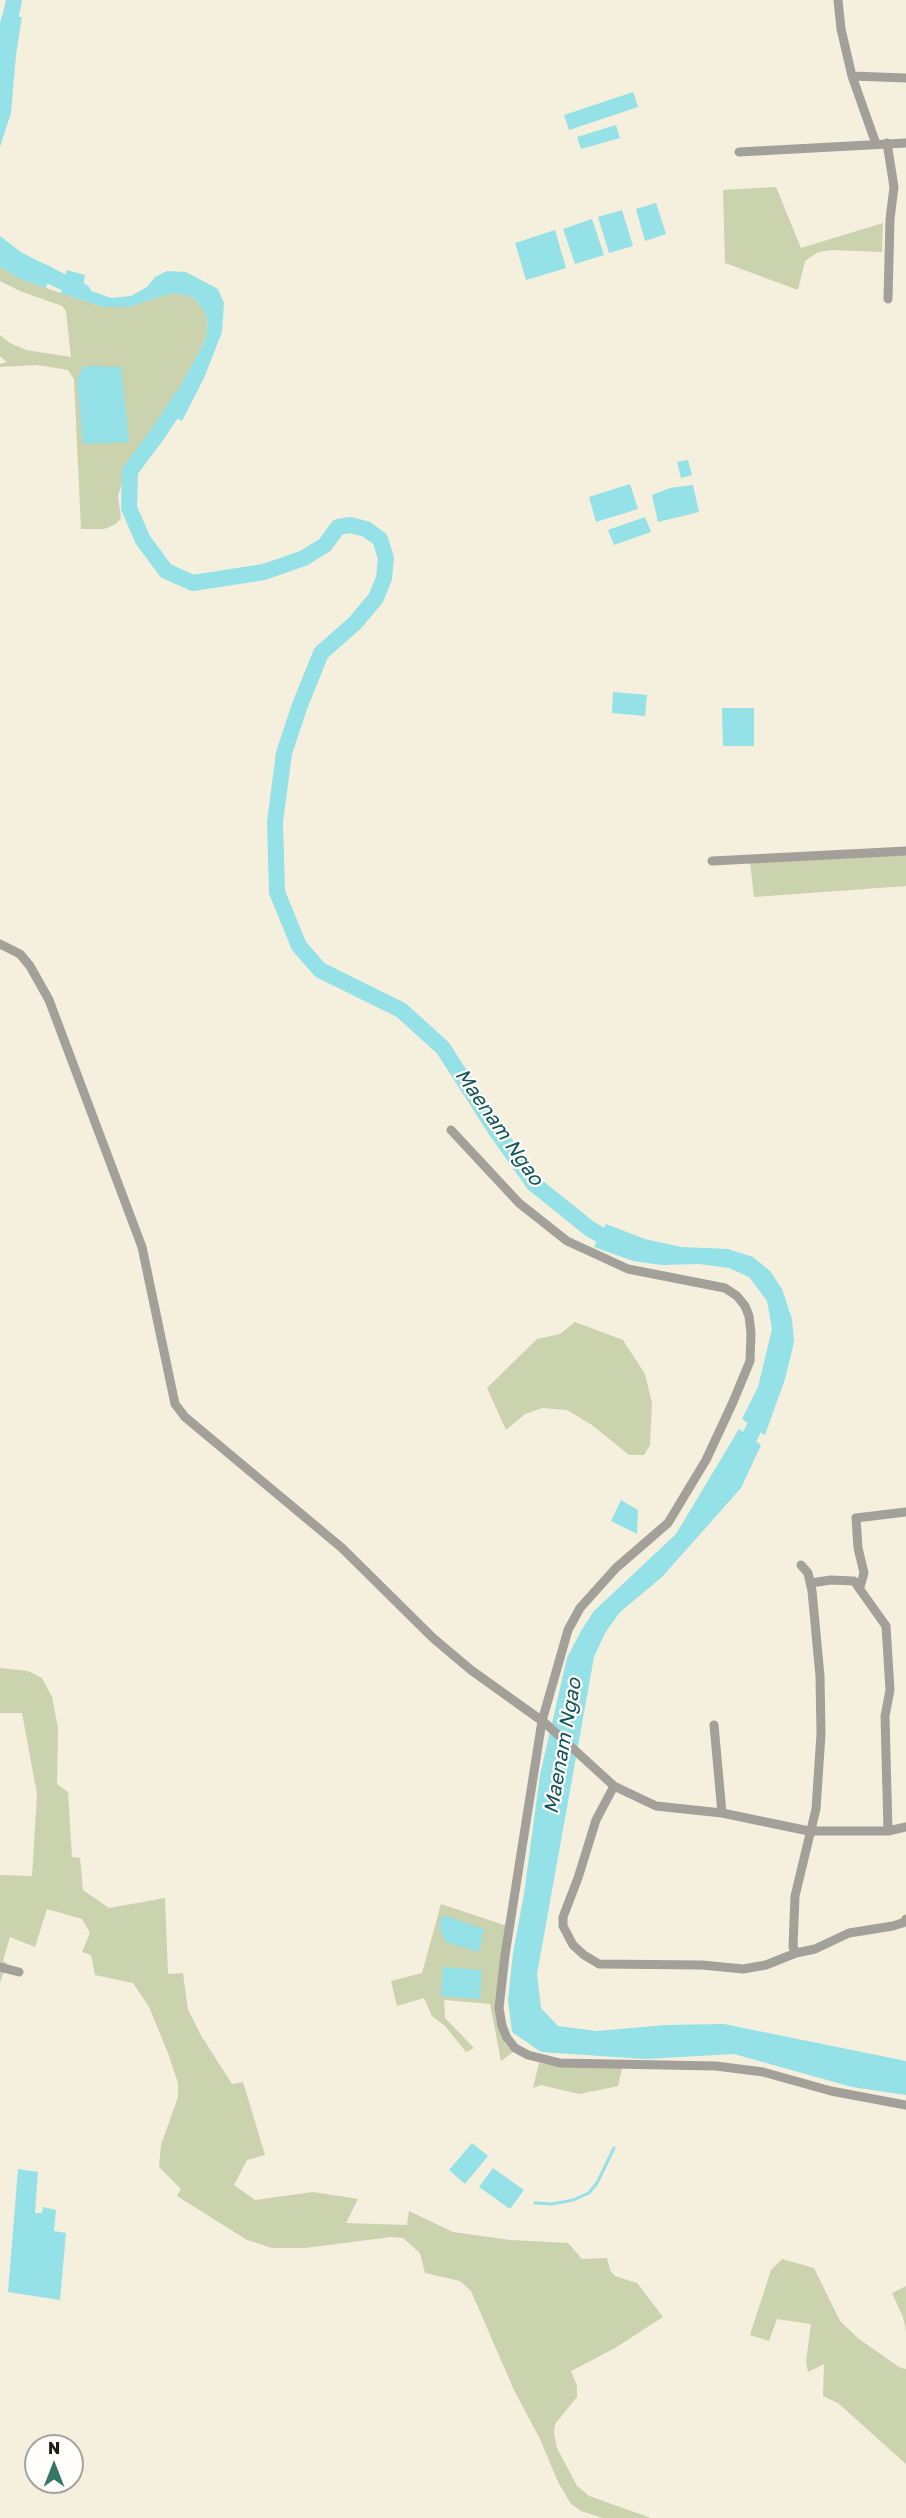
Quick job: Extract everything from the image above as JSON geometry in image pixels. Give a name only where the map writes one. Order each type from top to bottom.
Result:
[{"type":"street","points":[[838,0],[840,29],[852,76],[876,144]]},
{"type":"street","points":[[852,76],[860,74],[906,78]]},
{"type":"street","points":[[887,143],[894,187],[890,219],[888,299]]},
{"type":"street","points":[[738,152],[906,143]]},
{"type":"street","points":[[712,861],[906,851]]},
{"type":"street","points":[[0,944],[20,954],[30,966],[49,1000],[142,1246],[174,1404],[185,1417],[342,1548],[433,1638],[471,1670],[544,1722],[614,1786],[656,1806],[722,1813],[809,1831],[888,1831],[906,1827]]},
{"type":"street","points":[[452,1130],[519,1203],[567,1241],[628,1269],[725,1288],[737,1296],[749,1316],[752,1348],[750,1361],[706,1460],[662,1530],[616,1568],[575,1615],[568,1630],[544,1722],[505,1955],[499,2008],[502,2026],[515,2048],[528,2055],[560,2063],[716,2066],[743,2069],[763,2072],[831,2091],[906,2104]]},
{"type":"street","points":[[860,1587],[864,1573],[858,1548],[856,1518],[906,1512]]},
{"type":"street","points":[[796,1953],[793,1947],[795,1896],[816,1809],[821,1734],[820,1676],[811,1583],[808,1573],[801,1564]]},
{"type":"street","points":[[811,1583],[854,1581],[886,1626],[890,1690],[885,1716],[888,1831]]},
{"type":"street","points":[[714,1725],[722,1813]]},
{"type":"street","points":[[614,1786],[596,1820],[563,1917],[563,1926],[573,1945],[599,1964],[618,1966],[702,1965],[743,1969],[766,1965],[796,1953],[815,1949],[849,1933],[893,1926],[905,1922],[906,1919]]},
{"type":"street","points":[[0,1967],[19,1972]]},
{"type":"green space","points":[[776,187],[801,248],[883,223],[882,252],[832,250],[818,252],[805,261],[798,290],[725,263],[723,190]]},
{"type":"green space","points":[[0,267],[25,281],[103,307],[128,307],[172,293],[186,295],[196,300],[204,311],[208,323],[205,341],[166,412],[127,468],[118,496],[121,518],[116,524],[104,529],[81,529],[74,379],[68,370],[37,365],[0,367],[0,364],[7,362],[0,356],[0,335],[10,343],[26,350],[71,357],[66,311],[62,306],[0,281]]},
{"type":"green space","points":[[906,854],[906,886],[754,897],[750,862]]},
{"type":"green space","points":[[575,1322],[623,1340],[645,1374],[652,1403],[650,1445],[644,1455],[629,1455],[592,1425],[567,1410],[542,1408],[525,1414],[506,1430],[487,1388],[537,1339],[560,1334]]},
{"type":"green space","points":[[0,1668],[28,1671],[42,1678],[52,1697],[58,1728],[57,1784],[68,1792],[72,1857],[80,1858],[83,1890],[109,1908],[165,1898],[168,1974],[183,1973],[188,2010],[202,2037],[232,2084],[243,2082],[265,2155],[247,2160],[234,2185],[255,2200],[313,2192],[358,2199],[346,2223],[407,2225],[409,2211],[453,2232],[510,2240],[568,2243],[582,2259],[607,2258],[610,2270],[615,2276],[637,2283],[663,2317],[615,2348],[571,2371],[577,2386],[577,2397],[555,2424],[554,2433],[557,2448],[577,2486],[589,2496],[651,2518],[603,2518],[581,2511],[571,2504],[514,2390],[471,2291],[460,2281],[425,2273],[420,2253],[403,2238],[391,2237],[305,2248],[272,2248],[247,2240],[177,2196],[181,2189],[159,2167],[161,2145],[178,2097],[178,2083],[168,2053],[149,2007],[133,1983],[95,1975],[91,1955],[82,1952],[90,1933],[82,1919],[47,1909],[35,1947],[10,1937],[3,1961],[7,1963],[0,1983],[0,1875],[32,1876],[37,1794],[22,1713],[0,1713]]},
{"type":"green space","points":[[441,1904],[507,1926],[500,2032],[505,2044],[513,2052],[501,2061],[490,2004],[444,2000],[445,2018],[474,2048],[466,2052],[445,2026],[432,2016],[424,1998],[397,2006],[391,1981],[422,1973]]},
{"type":"green space","points":[[539,2063],[587,2068],[622,2068],[618,2086],[579,2094],[541,2085],[533,2088]]},
{"type":"green space","points":[[782,2259],[814,2268],[840,2321],[859,2339],[899,2367],[906,2369],[906,2464],[838,2403],[823,2396],[824,2364],[808,2372],[806,2362],[811,2324],[777,2319],[769,2341],[750,2335],[771,2270]]},
{"type":"green space","points":[[906,2286],[906,2332],[903,2317],[892,2293]]},
{"type":"water","points":[[2,15],[22,17],[11,113],[0,147],[0,23]]},
{"type":"water","points":[[633,92],[638,107],[569,130],[564,115]]},
{"type":"water","points":[[616,125],[620,138],[581,149],[577,137]]},
{"type":"water","points":[[656,203],[666,234],[645,241],[636,209]]},
{"type":"water","points":[[622,210],[633,246],[609,253],[598,217]]},
{"type":"water","points":[[592,219],[604,255],[575,264],[563,229]]},
{"type":"water","points":[[555,230],[566,268],[526,280],[515,243]]},
{"type":"water","points":[[0,236],[30,259],[52,267],[46,288],[25,281],[0,267]]},
{"type":"water","points":[[67,270],[85,275],[83,288],[111,298],[131,296],[147,287],[155,277],[167,271],[186,272],[218,289],[224,303],[222,332],[204,378],[182,421],[166,412],[205,341],[208,323],[204,311],[196,300],[186,295],[172,293],[128,307],[103,307],[61,293]]},
{"type":"water","points":[[83,366],[121,367],[129,442],[83,444],[77,380]]},
{"type":"water","points":[[688,460],[692,475],[681,478],[677,462]]},
{"type":"water","points":[[630,484],[638,509],[596,522],[589,497]]},
{"type":"water","points":[[693,485],[699,512],[658,522],[652,495],[670,488]]},
{"type":"water","points":[[645,517],[651,532],[614,545],[608,530]]},
{"type":"water","points":[[613,692],[647,695],[645,716],[612,713]]},
{"type":"water","points":[[722,708],[754,708],[754,746],[723,746]]},
{"type":"water","points":[[606,1224],[645,1239],[681,1247],[728,1249],[753,1257],[770,1271],[782,1289],[792,1319],[794,1342],[785,1379],[765,1435],[742,1419],[758,1387],[772,1329],[767,1301],[749,1277],[729,1268],[699,1264],[661,1265],[633,1261],[594,1247]]},
{"type":"water","points":[[739,1429],[761,1445],[741,1488],[662,1577],[620,1612],[605,1633],[594,1657],[537,1974],[541,2008],[558,2026],[597,2031],[666,2025],[724,2024],[906,2061],[906,2095],[852,2087],[734,2054],[645,2059],[541,2052],[512,2032],[508,2000],[513,1953],[524,1894],[540,1775],[567,1658],[594,1611],[676,1534]]},
{"type":"water","points":[[621,1500],[638,1510],[637,1534],[611,1521]]},
{"type":"water","points":[[442,1915],[484,1929],[479,1952],[446,1942],[439,1926]]},
{"type":"water","points":[[443,1967],[482,1970],[480,1999],[441,1996]]},
{"type":"water","points":[[472,2143],[488,2156],[465,2184],[449,2170]]},
{"type":"water","points":[[493,2168],[524,2190],[510,2209],[479,2187]]},
{"type":"water","points":[[18,2169],[38,2172],[35,2213],[42,2213],[43,2207],[56,2210],[54,2231],[66,2233],[60,2300],[8,2292]]},
{"type":"waterway","name":"Maenam Ngao","points":[[6,37],[14,0]]},
{"type":"waterway","name":"Maenam Ngao","points":[[0,251],[83,292]]},
{"type":"waterway","name":"Maenam Ngao","points":[[182,397],[130,471],[129,508],[143,540],[166,571],[193,583],[264,572],[304,558],[325,545],[338,527],[350,525],[366,529],[380,539],[386,558],[384,578],[376,598],[355,623],[321,653],[284,753],[275,822],[277,892],[299,946],[320,970],[401,1010],[443,1048],[495,1129],[534,1184],[590,1229],[620,1246]]},
{"type":"waterway","name":"Maenam Ngao","points":[[740,1456],[763,1410]]},
{"type":"waterway","points":[[535,2203],[552,2204],[573,2200],[589,2193],[597,2183],[614,2148]]}]
